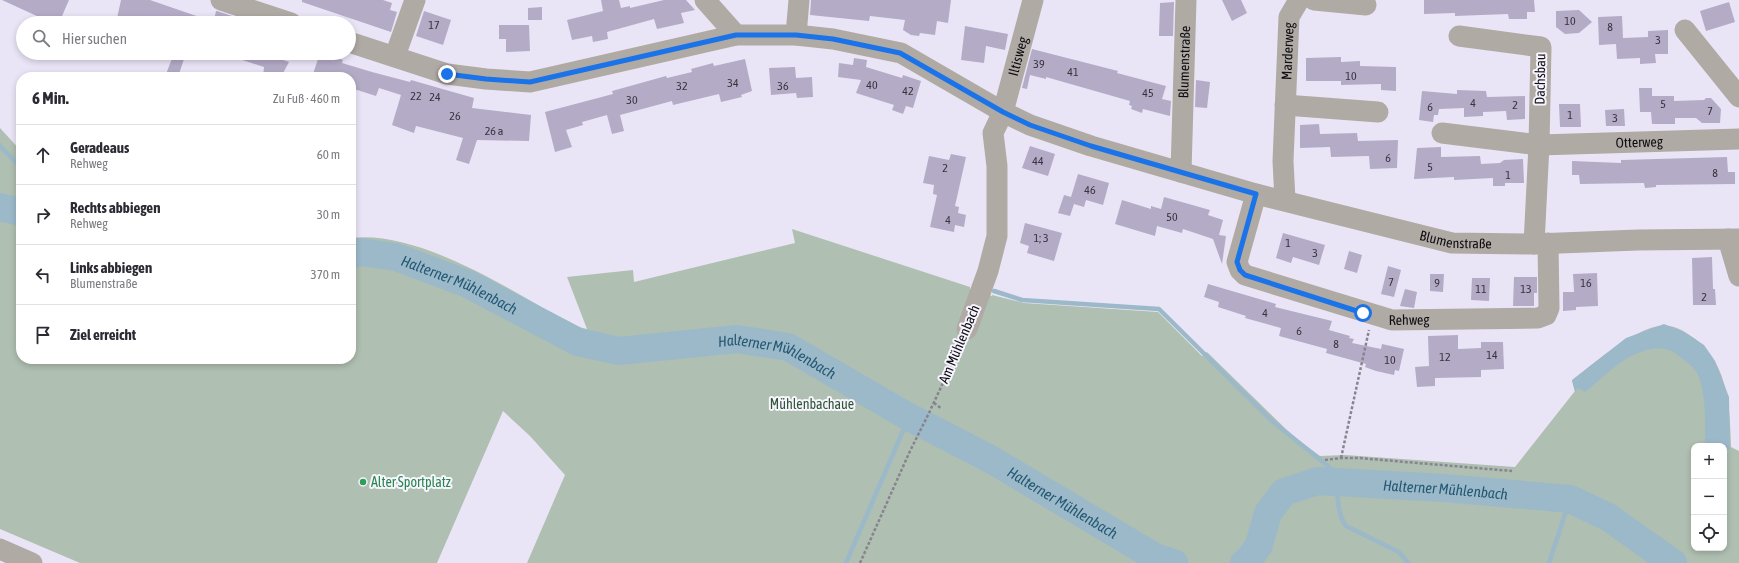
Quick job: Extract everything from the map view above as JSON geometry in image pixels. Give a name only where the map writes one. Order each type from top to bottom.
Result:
[{"type":"street","points":[[221,0],[270,16]]},
{"type":"street","points":[[394,56],[415,0]]},
{"type":"street","points":[[705,0],[736,35]]},
{"type":"street","points":[[796,35],[799,0]]},
{"type":"street","name":"Iltisweg","points":[[1003,112],[1033,0]]},
{"type":"street","name":"Blumenstraße","points":[[1181,172],[1186,0]]},
{"type":"street","name":"Marderweg","points":[[1285,200],[1283,161],[1290,17],[1299,0]]},
{"type":"street","points":[[1314,0],[1366,6]]},
{"type":"street","points":[[1685,30],[1735,86]]},
{"type":"street","name":"Blumenstraße","points":[[356,44],[447,74],[486,79],[530,82],[736,35],[796,35],[833,39],[900,53],[1003,112],[1044,130],[1256,194],[1285,200],[1452,243],[1541,244],[1638,240],[1734,239]]},
{"type":"street","name":"Dachsbau","points":[[1459,36],[1541,47],[1539,146],[1541,244]]},
{"type":"street","points":[[1286,105],[1378,112]]},
{"type":"street","name":"Am Mühlenbach","points":[[967,329],[988,271],[997,236],[997,166],[993,133],[1003,112]]},
{"type":"street","points":[[1442,133],[1539,146]]},
{"type":"street","name":"Otterweg","points":[[1539,146],[1739,139]]},
{"type":"street","name":"Rehweg","points":[[1256,194],[1237,262],[1240,270],[1245,275],[1392,320],[1415,321],[1538,318],[1546,315],[1549,308],[1541,244]]},
{"type":"street","points":[[1734,239],[1739,276]]},
{"type":"street","points":[[0,549],[32,563]]},
{"type":"path","points":[[1341,458],[1372,314]]},
{"type":"path","name":"Am Mühlenbach","points":[[860,563],[910,450],[934,403],[967,329]]},
{"type":"path","points":[[934,403],[942,409]]},
{"type":"path","points":[[1325,460],[1341,458],[1461,465],[1512,471]]},
{"type":"green space","name":"Mühlenbachaue","points":[[0,128],[16,146],[16,364],[356,364],[356,238],[378,238],[407,244],[436,253],[496,281],[574,326],[587,329],[567,277],[633,270],[634,282],[795,243],[792,229],[970,287],[970,289],[992,296],[1024,303],[1158,312],[1202,356],[1207,352],[1294,437],[1320,456],[1345,455],[1515,467],[1575,391],[1572,381],[1613,349],[1637,334],[1659,326],[1671,326],[1685,332],[1701,344],[1719,369],[1728,399],[1731,447],[1739,451],[1739,563],[527,563],[565,475],[530,436],[503,411],[437,563],[80,563],[0,529]]},
{"type":"water","points":[[1664,324],[1684,332],[1704,345],[1715,361],[1729,397],[1730,450],[1727,449],[1727,443],[1705,443],[1704,399],[1697,373],[1674,352],[1669,350],[1658,348],[1647,350],[1629,357],[1609,371],[1585,392],[1578,388],[1575,392],[1572,380],[1626,338]]},
{"type":"building","points":[[2,0],[69,0],[62,16],[37,16]]},
{"type":"building","points":[[121,0],[150,0],[196,16],[118,16]]},
{"type":"building","points":[[302,0],[383,0],[392,3],[390,10],[397,12],[391,32],[356,20],[356,16],[344,16],[302,2]]},
{"type":"building","points":[[601,0],[619,0],[621,8],[630,6],[630,8],[664,0],[686,0],[695,10],[681,13],[684,23],[657,29],[654,19],[607,32],[608,39],[593,42],[592,36],[572,40],[567,20],[603,11]]},
{"type":"building","points":[[811,0],[951,0],[948,23],[937,21],[935,35],[920,33],[919,36],[911,35],[903,30],[905,20],[870,16],[869,21],[810,15]]},
{"type":"building","points":[[1222,0],[1241,0],[1247,13],[1232,21]]},
{"type":"building","points":[[1424,0],[1534,0],[1535,12],[1527,12],[1527,19],[1509,19],[1508,14],[1455,16],[1455,13],[1424,14]]},
{"type":"building","points":[[1174,2],[1173,36],[1159,36],[1160,3]]},
{"type":"building","points":[[1729,2],[1735,22],[1706,31],[1700,11]]},
{"type":"building","points":[[542,7],[542,20],[528,20],[528,8]]},
{"type":"building","points":[[1579,10],[1592,22],[1579,33],[1565,34],[1556,27],[1556,11]]},
{"type":"building","points":[[217,11],[232,16],[215,16]]},
{"type":"building","points":[[424,11],[451,20],[443,45],[416,36]]},
{"type":"building","points":[[1622,16],[1623,38],[1648,37],[1648,31],[1668,30],[1668,54],[1655,54],[1656,63],[1640,64],[1640,58],[1617,59],[1616,44],[1599,45],[1598,17]]},
{"type":"building","points":[[499,25],[529,25],[530,51],[506,52],[506,39],[499,39]]},
{"type":"building","points":[[965,26],[1008,34],[1005,50],[986,46],[984,63],[961,60]]},
{"type":"building","points":[[1032,49],[1118,71],[1117,73],[1166,86],[1162,99],[1171,101],[1170,116],[1143,109],[1142,113],[1131,109],[1132,106],[1129,105],[1130,101],[1046,77],[1046,79],[1030,75],[1027,89],[1022,88]]},
{"type":"building","points":[[1341,57],[1341,62],[1360,61],[1360,66],[1396,67],[1396,91],[1381,90],[1381,84],[1341,85],[1341,81],[1306,81],[1306,58]]},
{"type":"building","points":[[854,58],[867,60],[866,67],[902,78],[903,75],[921,81],[913,108],[906,106],[903,114],[892,110],[894,105],[856,93],[861,80],[838,77],[839,63],[853,65]]},
{"type":"building","points":[[745,59],[752,91],[741,95],[742,97],[721,102],[719,94],[673,105],[672,101],[620,115],[624,131],[612,134],[607,115],[582,122],[583,125],[566,130],[572,147],[555,152],[545,112],[613,94],[612,91],[666,76],[667,78],[692,72],[691,69],[713,63],[714,66]]},
{"type":"building","points":[[171,60],[184,60],[180,72],[167,72]]},
{"type":"building","points":[[242,60],[283,60],[289,62],[284,72],[264,72],[264,67]]},
{"type":"building","points":[[318,60],[343,60],[342,63],[372,72],[410,82],[411,80],[474,98],[472,108],[531,115],[529,141],[477,140],[469,164],[456,160],[463,138],[416,126],[414,133],[392,125],[401,95],[379,88],[376,96],[356,90],[356,72],[314,72]]},
{"type":"building","points":[[795,67],[796,78],[812,77],[813,97],[797,98],[796,93],[771,95],[769,68]]},
{"type":"building","points":[[1196,80],[1210,82],[1207,108],[1195,107]]},
{"type":"building","points":[[1639,88],[1652,88],[1652,96],[1674,96],[1674,101],[1704,100],[1706,98],[1711,98],[1721,109],[1720,123],[1702,123],[1696,118],[1675,118],[1675,124],[1652,124],[1651,112],[1640,112]]},
{"type":"building","points":[[1457,90],[1486,91],[1487,97],[1525,96],[1525,119],[1507,120],[1506,111],[1483,112],[1483,116],[1464,117],[1464,108],[1439,109],[1438,115],[1434,115],[1433,122],[1419,120],[1422,91],[1457,94]]},
{"type":"building","points":[[1559,104],[1580,104],[1581,127],[1560,127]]},
{"type":"building","points":[[1624,109],[1625,126],[1606,126],[1605,110]]},
{"type":"building","points":[[1319,124],[1320,134],[1357,133],[1358,141],[1398,140],[1397,168],[1370,169],[1369,156],[1331,157],[1330,147],[1300,148],[1300,125]]},
{"type":"building","points":[[1030,146],[1055,154],[1048,176],[1022,168]]},
{"type":"building","points":[[1441,147],[1441,157],[1480,156],[1481,164],[1500,163],[1504,160],[1523,159],[1524,183],[1505,183],[1505,186],[1493,186],[1493,178],[1454,180],[1454,177],[1414,179],[1417,148]]},
{"type":"building","points":[[951,154],[966,157],[955,206],[959,207],[958,213],[966,215],[964,227],[955,225],[954,232],[930,227],[937,195],[933,194],[934,185],[923,183],[929,156],[949,160]]},
{"type":"building","points":[[1727,157],[1728,172],[1735,172],[1735,184],[1656,185],[1656,187],[1645,188],[1644,183],[1580,184],[1579,175],[1572,175],[1572,161],[1621,163],[1621,160]]},
{"type":"building","points":[[1078,174],[1109,183],[1103,205],[1086,200],[1084,207],[1074,204],[1070,216],[1058,213],[1064,195],[1071,197]]},
{"type":"building","points":[[1164,197],[1210,210],[1208,215],[1223,220],[1219,235],[1226,236],[1222,264],[1213,239],[1183,229],[1182,233],[1157,226],[1155,236],[1115,224],[1122,200],[1151,209],[1151,206],[1161,209]]},
{"type":"building","points":[[1025,223],[1062,233],[1054,261],[1027,253],[1029,246],[1020,243]]},
{"type":"building","points":[[1283,233],[1325,245],[1319,265],[1293,257],[1291,263],[1276,258]]},
{"type":"building","points":[[1349,251],[1362,255],[1357,273],[1344,269]]},
{"type":"building","points":[[1712,257],[1713,289],[1715,289],[1716,305],[1693,305],[1692,258]]},
{"type":"building","points":[[1388,266],[1401,270],[1394,297],[1381,294]]},
{"type":"building","points":[[1597,273],[1598,306],[1576,307],[1576,310],[1563,311],[1563,292],[1574,292],[1573,274]]},
{"type":"building","points":[[1430,274],[1444,274],[1443,292],[1430,291]]},
{"type":"building","points":[[1514,277],[1537,277],[1537,293],[1534,293],[1534,306],[1513,306]]},
{"type":"building","points":[[1472,278],[1490,278],[1489,301],[1471,300]]},
{"type":"building","points":[[1208,284],[1276,304],[1275,307],[1332,321],[1329,330],[1350,336],[1349,338],[1354,339],[1352,343],[1381,349],[1382,344],[1404,349],[1399,371],[1395,370],[1394,375],[1376,371],[1365,367],[1366,364],[1326,353],[1327,349],[1279,336],[1281,328],[1245,318],[1246,316],[1218,307],[1219,302],[1204,297]]},
{"type":"building","points":[[1405,289],[1417,292],[1414,308],[1400,306]]},
{"type":"building","points":[[1458,335],[1458,349],[1481,348],[1481,342],[1503,342],[1504,369],[1481,370],[1481,377],[1435,378],[1435,386],[1417,387],[1415,367],[1429,366],[1428,336]]},
{"type":"waterway","points":[[0,146],[16,162]]},
{"type":"waterway","name":"Halterner Mühlenbach","points":[[0,207],[16,211]]},
{"type":"waterway","name":"Halterner Mühlenbach","points":[[356,253],[360,252],[396,257],[468,284],[578,342],[619,351],[737,339],[788,347],[909,417],[992,460],[1155,557],[1174,563]]},
{"type":"waterway","points":[[994,291],[1022,300],[1159,309],[1272,421],[1328,466],[1342,482]]},
{"type":"waterway","points":[[846,563],[909,417]]},
{"type":"waterway","name":"Halterner Mühlenbach","points":[[1244,563],[1247,562],[1259,545],[1268,513],[1284,492],[1318,481],[1444,488],[1570,499],[1608,517],[1673,563]]},
{"type":"waterway","points":[[1336,482],[1339,510],[1346,526],[1399,552],[1408,563]]},
{"type":"waterway","points":[[1549,563],[1570,499]]},
{"type":"place","name":"Alter Sportplatz","points":[[363,482]]},
{"type":"route","points":[[447,74],[486,79],[530,82],[736,35],[796,35],[833,39],[900,53],[1003,112],[1030,125],[1091,146],[1256,194],[1237,262],[1240,270],[1245,275],[1363,313]]}]
